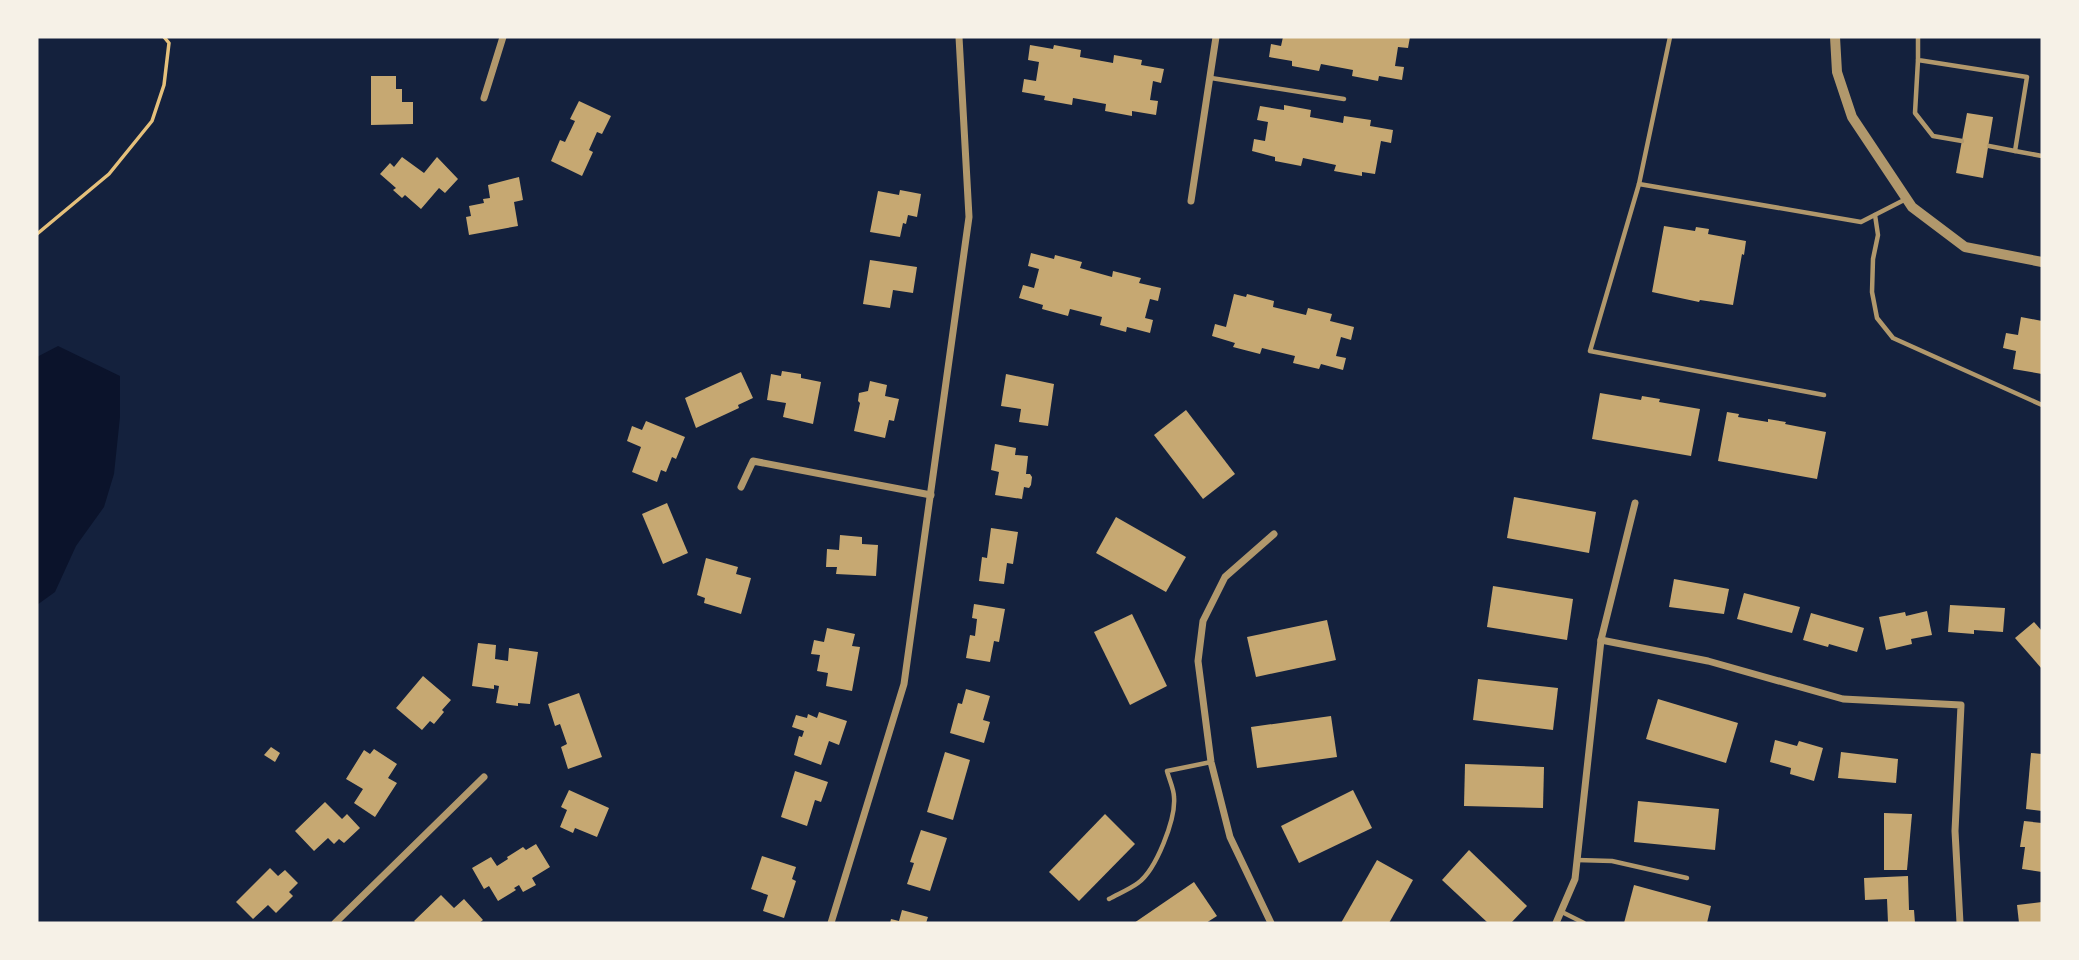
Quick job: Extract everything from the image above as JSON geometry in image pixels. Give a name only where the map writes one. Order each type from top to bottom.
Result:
[{"type":"street","points":[[484,98],[503,37]]},
{"type":"street","points":[[831,923],[904,684],[969,217],[960,37]]},
{"type":"street","points":[[1191,201],[1216,37]]},
{"type":"street","points":[[1835,37],[1837,72],[1852,117],[1912,207],[1965,247],[2042,260]]},
{"type":"street","points":[[741,487],[753,461],[931,495]]},
{"type":"street","points":[[1556,923],[1575,879],[1601,640],[1635,503]]},
{"type":"street","points":[[1271,923],[1230,837],[1211,762],[1198,661],[1203,621],[1226,578],[1274,534]]},
{"type":"street","points":[[1601,640],[1708,661],[1843,699],[1961,705],[1955,831],[1960,923]]},
{"type":"street","points":[[335,923],[484,777]]},
{"type":"lane","points":[[1670,37],[1640,184],[1590,351],[1824,395]]},
{"type":"lane","points":[[1918,37],[1914,113],[1933,136],[1962,141]]},
{"type":"lane","points":[[1918,60],[2027,77],[2015,151]]},
{"type":"lane","points":[[1210,78],[1344,99]]},
{"type":"lane","points":[[1989,146],[2042,156]]},
{"type":"lane","points":[[1640,184],[1861,222],[1906,198]]},
{"type":"lane","points":[[1875,215],[1878,235],[1873,259],[1872,292],[1877,318],[1893,338],[2042,405]]},
{"type":"lane","points":[[1109,899],[1138,883],[1148,873],[1159,852],[1173,815],[1174,796],[1167,771],[1211,762]]},
{"type":"lane","points":[[1577,860],[1612,860],[1687,878]]},
{"type":"lane","points":[[1561,911],[1584,923]]},
{"type":"path","points":[[37,234],[109,174],[152,121],[164,85],[169,43],[164,37]]},
{"type":"water","points":[[58,346],[120,376],[120,417],[114,474],[104,507],[76,546],[55,592],[37,605],[37,357]]},
{"type":"building","points":[[1283,37],[1410,37],[1408,48],[1398,47],[1395,66],[1404,67],[1402,80],[1379,76],[1378,81],[1352,76],[1353,70],[1321,64],[1319,71],[1292,66],[1292,61],[1269,57],[1271,44],[1281,46]]},
{"type":"building","points":[[1030,45],[1053,49],[1054,45],[1081,50],[1080,57],[1113,63],[1114,55],[1142,60],[1141,65],[1164,69],[1161,83],[1153,81],[1150,100],[1158,101],[1156,115],[1132,111],[1132,116],[1105,111],[1106,104],[1073,98],[1072,105],[1044,100],[1045,96],[1022,92],[1024,79],[1036,81],[1039,62],[1028,60]]},
{"type":"building","points":[[371,76],[396,76],[396,89],[402,89],[402,102],[413,102],[413,124],[371,125]]},
{"type":"building","points":[[579,101],[611,116],[602,134],[597,132],[589,150],[593,152],[582,176],[551,161],[560,140],[565,142],[575,121],[570,119]]},
{"type":"building","points":[[1284,105],[1311,110],[1310,117],[1343,123],[1344,116],[1371,120],[1370,126],[1393,130],[1391,143],[1381,141],[1375,174],[1362,172],[1362,176],[1334,171],[1336,165],[1303,158],[1301,166],[1275,161],[1275,157],[1252,151],[1254,139],[1265,141],[1268,122],[1257,120],[1260,106],[1284,110]]},
{"type":"building","points":[[1967,113],[1993,117],[1983,178],[1956,173]]},
{"type":"building","points":[[402,157],[424,173],[437,157],[458,179],[445,193],[439,188],[421,209],[405,195],[402,198],[393,190],[396,188],[380,174],[390,163],[394,167]]},
{"type":"building","points":[[519,177],[523,200],[514,202],[518,226],[469,235],[466,217],[471,216],[469,206],[484,203],[483,199],[490,198],[488,185]]},
{"type":"building","points":[[900,190],[921,194],[917,217],[908,215],[900,237],[870,232],[878,191],[899,195]]},
{"type":"building","points":[[1664,226],[1695,231],[1696,227],[1709,229],[1708,234],[1746,241],[1733,305],[1699,302],[1652,292]]},
{"type":"building","points":[[1031,253],[1054,259],[1055,255],[1082,262],[1080,268],[1112,277],[1113,271],[1141,278],[1139,283],[1161,288],[1158,301],[1150,299],[1145,318],[1153,320],[1150,333],[1127,327],[1126,332],[1100,325],[1102,317],[1070,309],[1068,316],[1042,309],[1043,305],[1019,298],[1023,285],[1034,288],[1039,269],[1028,266]]},
{"type":"building","points":[[870,260],[917,267],[913,293],[893,290],[890,308],[863,304]]},
{"type":"building","points":[[1234,294],[1246,297],[1247,294],[1274,301],[1273,307],[1306,315],[1308,308],[1332,314],[1330,321],[1354,327],[1351,340],[1341,337],[1336,356],[1346,358],[1343,370],[1321,364],[1319,369],[1293,363],[1295,356],[1262,348],[1260,354],[1233,347],[1235,343],[1212,336],[1215,324],[1226,327]]},
{"type":"building","points":[[2021,317],[2042,321],[2042,374],[2013,369],[2016,351],[2003,348],[2006,333],[2018,335]]},
{"type":"building","points":[[782,371],[801,374],[801,378],[821,382],[813,424],[783,417],[786,403],[767,400],[771,374],[781,376]]},
{"type":"building","points":[[741,372],[753,398],[738,405],[739,408],[696,428],[685,398]]},
{"type":"building","points":[[1006,374],[1054,384],[1048,426],[1019,422],[1021,409],[1001,406]]},
{"type":"building","points":[[870,381],[887,385],[885,396],[899,399],[894,421],[889,420],[885,438],[854,431],[860,403],[859,393],[868,391]]},
{"type":"building","points":[[1600,393],[1641,400],[1642,396],[1660,399],[1659,402],[1700,409],[1691,456],[1592,439]]},
{"type":"building","points":[[1186,410],[1235,474],[1203,499],[1154,435]]},
{"type":"building","points":[[1727,412],[1739,414],[1738,417],[1786,422],[1785,424],[1826,432],[1817,479],[1718,461]]},
{"type":"building","points":[[646,421],[685,437],[676,459],[672,457],[666,472],[661,470],[657,482],[632,472],[641,447],[627,441],[632,426],[642,430]]},
{"type":"building","points":[[995,444],[1016,448],[1015,455],[1028,456],[1026,474],[1032,477],[1031,485],[1029,488],[1024,487],[1022,499],[995,495],[999,472],[991,470]]},
{"type":"building","points":[[1514,497],[1596,512],[1589,553],[1507,538]]},
{"type":"building","points":[[667,503],[688,553],[663,564],[642,514]]},
{"type":"building","points":[[1116,517],[1186,557],[1166,592],[1096,553]]},
{"type":"building","points":[[991,528],[1018,532],[1013,564],[1007,563],[1004,584],[979,581],[982,557],[987,558]]},
{"type":"building","points":[[840,535],[862,537],[862,544],[878,545],[876,576],[836,574],[837,567],[826,567],[827,549],[839,550]]},
{"type":"building","points":[[706,558],[738,567],[736,574],[751,578],[741,614],[704,603],[705,598],[697,595]]},
{"type":"building","points":[[1674,579],[1729,589],[1724,614],[1669,607]]},
{"type":"building","points":[[1493,586],[1573,599],[1567,640],[1487,627]]},
{"type":"building","points":[[1744,593],[1800,607],[1792,633],[1737,619]]},
{"type":"building","points":[[974,604],[1005,609],[999,642],[994,641],[990,662],[966,658],[970,635],[975,636],[977,619],[972,618]]},
{"type":"building","points":[[1950,605],[2005,608],[2003,632],[1948,632]]},
{"type":"building","points":[[1927,611],[1932,635],[1911,639],[1912,644],[1886,650],[1879,617],[1905,612],[1906,616]]},
{"type":"building","points":[[1811,613],[1864,628],[1857,652],[1803,640]]},
{"type":"building","points":[[1132,614],[1167,686],[1130,705],[1094,632]]},
{"type":"building","points":[[1327,620],[1336,660],[1256,677],[1247,637]]},
{"type":"building","points":[[2034,622],[2042,631],[2042,669],[2015,638]]},
{"type":"building","points":[[827,628],[855,634],[852,646],[860,647],[852,691],[826,686],[828,673],[817,671],[820,655],[811,654],[814,640],[824,642]]},
{"type":"building","points":[[478,643],[496,645],[495,659],[508,661],[509,648],[538,652],[530,704],[518,703],[518,706],[496,703],[499,686],[494,685],[494,689],[472,686]]},
{"type":"building","points":[[423,676],[451,700],[434,724],[430,721],[422,730],[396,708]]},
{"type":"building","points":[[1478,679],[1558,688],[1553,730],[1473,720]]},
{"type":"building","points":[[966,689],[990,696],[983,720],[990,722],[984,743],[950,733],[958,703],[962,704]]},
{"type":"building","points":[[579,693],[602,757],[568,769],[561,747],[567,744],[560,724],[555,726],[548,704]]},
{"type":"building","points":[[1658,699],[1738,723],[1726,763],[1646,739]]},
{"type":"building","points":[[819,712],[847,721],[839,745],[829,741],[821,765],[794,755],[799,736],[802,737],[804,731],[792,727],[796,715],[807,718],[808,714],[817,718]]},
{"type":"building","points":[[1331,716],[1337,757],[1257,768],[1251,727]]},
{"type":"building","points":[[1775,740],[1797,746],[1799,741],[1823,748],[1814,781],[1790,774],[1791,768],[1770,762]]},
{"type":"building","points":[[271,747],[280,753],[275,762],[264,755]]},
{"type":"building","points":[[374,749],[397,764],[388,778],[397,783],[375,817],[354,803],[363,789],[346,779],[364,750],[370,754]]},
{"type":"building","points":[[945,752],[970,760],[953,820],[927,812]]},
{"type":"building","points":[[1841,752],[1898,759],[1896,783],[1838,778]]},
{"type":"building","points":[[2031,753],[2042,754],[2042,811],[2026,809]]},
{"type":"building","points":[[1465,764],[1544,767],[1543,808],[1464,806]]},
{"type":"building","points":[[795,771],[828,782],[821,802],[815,800],[807,826],[781,817]]},
{"type":"building","points":[[569,790],[609,808],[597,837],[575,828],[573,833],[560,827],[567,810],[561,807]]},
{"type":"building","points":[[1353,790],[1372,828],[1299,863],[1281,826]]},
{"type":"building","points":[[1638,801],[1719,809],[1715,850],[1634,842]]},
{"type":"building","points":[[325,802],[342,819],[347,814],[360,828],[344,843],[339,839],[334,844],[328,838],[314,851],[295,831]]},
{"type":"building","points":[[1884,813],[1912,814],[1907,870],[1884,870]]},
{"type":"building","points":[[1105,814],[1135,844],[1079,901],[1049,872]]},
{"type":"building","points":[[2024,821],[2042,823],[2042,872],[2022,869],[2025,847],[2020,847]]},
{"type":"building","points":[[921,830],[947,838],[930,891],[907,884],[914,863],[910,862]]},
{"type":"building","points":[[536,844],[550,867],[532,878],[536,885],[523,892],[519,885],[514,888],[516,890],[498,901],[489,886],[484,889],[472,868],[491,857],[497,866],[523,847],[526,850]]},
{"type":"building","points":[[1469,850],[1527,906],[1511,923],[1488,923],[1442,880]]},
{"type":"building","points":[[762,856],[796,867],[792,879],[796,881],[784,918],[763,911],[768,895],[751,889]]},
{"type":"building","points":[[1377,860],[1413,880],[1389,923],[1341,923]]},
{"type":"building","points":[[270,868],[278,876],[285,870],[298,883],[289,892],[293,896],[276,913],[268,905],[253,919],[236,902]]},
{"type":"building","points":[[1908,876],[1909,910],[1914,910],[1915,923],[1888,923],[1887,899],[1865,900],[1864,878]]},
{"type":"building","points":[[1194,882],[1217,916],[1206,923],[1134,923]]},
{"type":"building","points":[[1634,885],[1711,906],[1707,923],[1624,923]]},
{"type":"building","points":[[441,895],[454,908],[464,899],[483,920],[479,923],[416,923],[414,921]]},
{"type":"building","points":[[2042,902],[2042,923],[2019,923],[2017,905]]},
{"type":"building","points":[[902,910],[928,917],[926,923],[890,923],[891,919],[899,921]]}]
